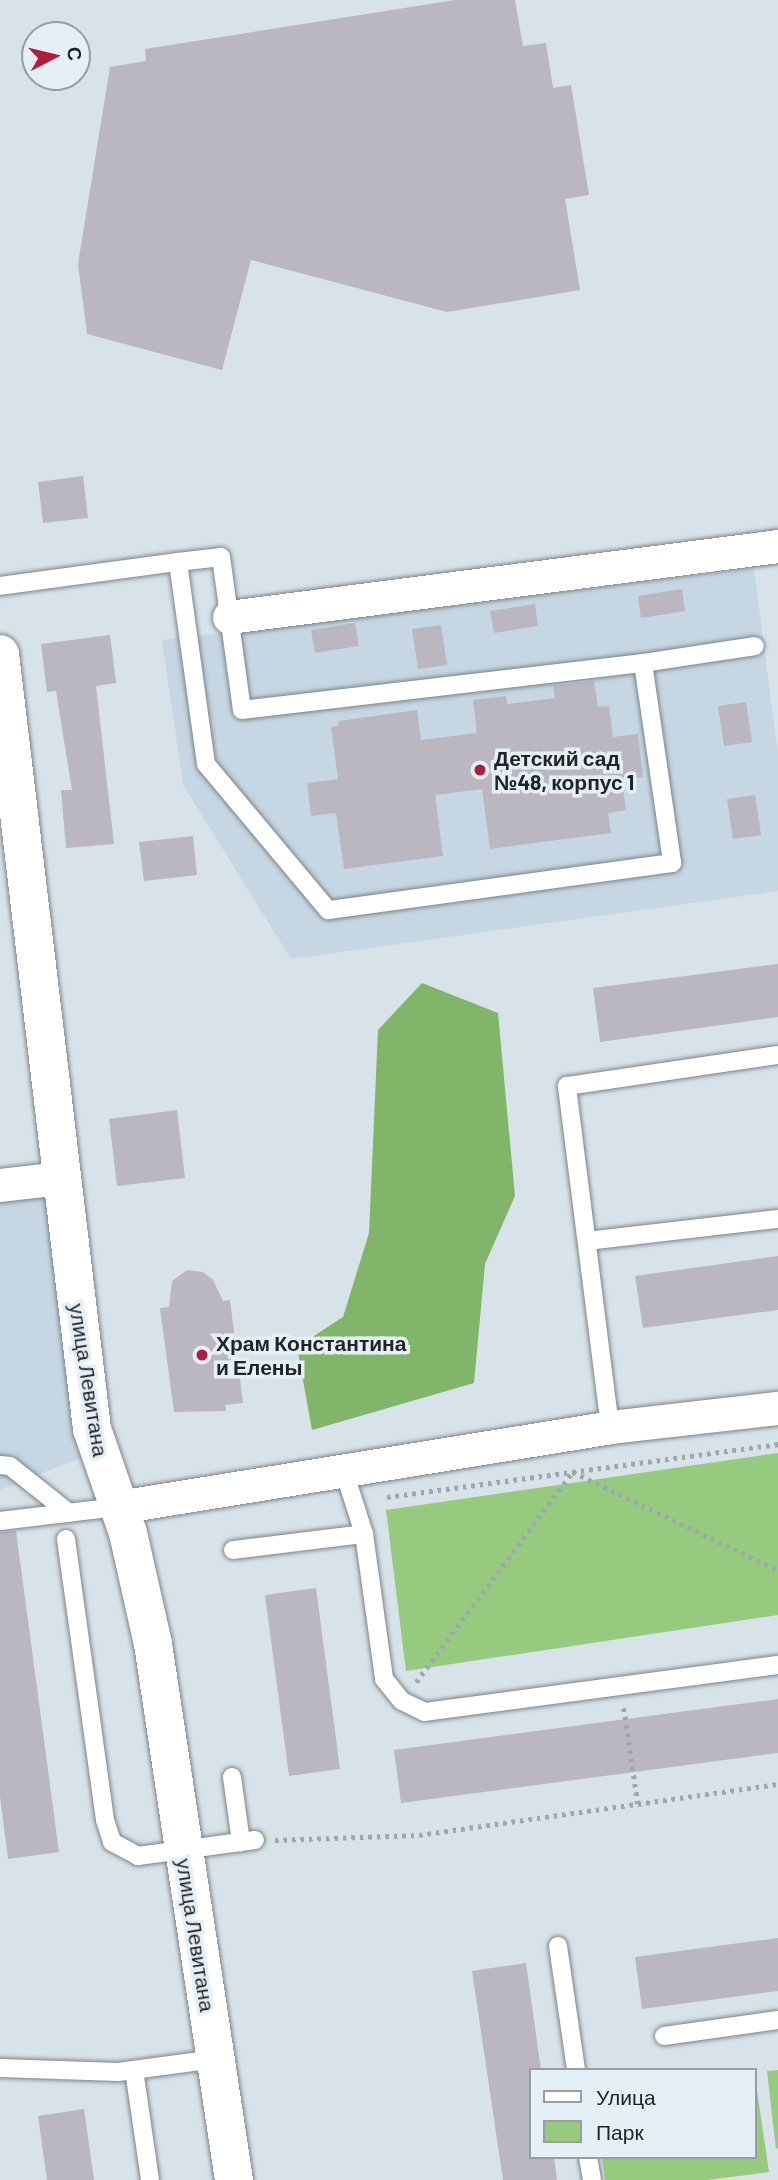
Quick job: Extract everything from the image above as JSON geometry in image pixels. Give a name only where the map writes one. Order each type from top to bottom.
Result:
[{"type":"street","points":[[229,617],[778,547]]},
{"type":"street","name":"улица Левитана","points":[[0,654],[92,1429],[118,1507],[153,1644],[234,2180]]},
{"type":"street","points":[[0,1185],[61,1178]]},
{"type":"street","points":[[118,1507],[343,1468],[610,1427],[778,1408]]},
{"type":"lane","points":[[0,586],[221,556],[242,710],[643,663],[755,646]]},
{"type":"lane","points":[[178,562],[206,764],[328,910],[672,863],[643,663]]},
{"type":"lane","points":[[610,1427],[567,1086],[778,1055]]},
{"type":"lane","points":[[587,1241],[778,1219]]},
{"type":"lane","points":[[0,1465],[10,1466],[68,1513]]},
{"type":"lane","points":[[343,1468],[364,1534],[384,1679],[402,1701],[425,1712],[778,1665]]},
{"type":"lane","points":[[0,1521],[118,1507]]},
{"type":"lane","points":[[233,1550],[364,1534]]},
{"type":"lane","points":[[66,1539],[107,1832],[129,1854],[248,1841],[232,1777]]},
{"type":"lane","points":[[558,1946],[576,2068]]},
{"type":"lane","points":[[664,2036],[778,2020]]},
{"type":"lane","points":[[0,2068],[135,2070],[215,2059]]},
{"type":"lane","points":[[135,2070],[150,2180]]},
{"type":"lane","points":[[588,2159],[592,2180]]},
{"type":"path","points":[[354,1502],[778,1444]]},
{"type":"path","points":[[561,1466],[778,1570]]},
{"type":"path","points":[[402,1701],[573,1472]]},
{"type":"path","points":[[621,1686],[638,1804]]},
{"type":"path","points":[[248,1841],[419,1835],[778,1784]]},
{"type":"shaded area","name":"Детский сад №48, корпус 1","points":[[754,569],[778,755],[778,891],[291,959],[183,785],[162,640]]},
{"type":"shaded area","points":[[47,1192],[80,1458],[0,1490],[0,1198]]},
{"type":"green space","points":[[422,983],[498,1013],[515,1196],[485,1264],[474,1383],[312,1430],[297,1347],[343,1317],[369,1233],[378,1030]]},
{"type":"green space","points":[[778,1453],[778,1615],[406,1671],[386,1510]]},
{"type":"green space","points":[[778,2070],[778,2148],[776,2149],[767,2071]]},
{"type":"green space","points":[[757,2091],[769,2172],[707,2180],[605,2180],[602,2159],[757,2159]]},
{"type":"building","points":[[455,0],[515,0],[523,46],[546,43],[553,88],[571,85],[589,195],[565,199],[580,290],[447,312],[251,260],[222,370],[87,334],[78,264],[110,67],[146,61],[145,49]]},
{"type":"building","points":[[83,476],[88,518],[43,523],[38,482]]},
{"type":"building","points":[[682,589],[685,611],[641,618],[638,596]]},
{"type":"building","points":[[535,604],[538,626],[494,633],[490,611]]},
{"type":"building","points":[[355,623],[359,646],[315,653],[311,630]]},
{"type":"building","points":[[441,625],[447,665],[418,669],[412,629]]},
{"type":"building","points":[[110,635],[116,683],[96,686],[114,844],[66,848],[61,790],[72,790],[56,691],[47,692],[41,644]]},
{"type":"building","points":[[594,681],[598,707],[609,706],[613,737],[638,734],[643,777],[622,780],[626,810],[608,813],[611,833],[490,849],[482,789],[435,795],[443,856],[344,869],[336,813],[311,816],[307,783],[338,779],[331,727],[338,726],[339,721],[417,710],[421,740],[477,733],[473,700],[506,696],[507,704],[555,698],[553,686]]},
{"type":"building","points":[[746,702],[752,742],[724,746],[718,706]]},
{"type":"building","points":[[755,795],[761,835],[733,839],[727,799]]},
{"type":"building","points":[[193,836],[197,875],[144,881],[139,842]]},
{"type":"building","points":[[778,964],[778,1017],[600,1042],[593,988]]},
{"type":"building","points":[[177,1110],[185,1178],[117,1186],[109,1119]]},
{"type":"building","points":[[778,1256],[778,1310],[643,1328],[635,1276]]},
{"type":"building","name":"Храм Константина и Елены","points":[[187,1270],[203,1272],[213,1280],[223,1301],[230,1300],[243,1403],[225,1405],[226,1411],[174,1412],[160,1308],[169,1307],[172,1281]]},
{"type":"building","points":[[16,1531],[59,1852],[8,1859],[0,1796],[0,1532]]},
{"type":"building","points":[[316,1588],[340,1769],[289,1776],[265,1595]]},
{"type":"building","points":[[778,1699],[778,1753],[401,1803],[394,1750]]},
{"type":"building","points":[[778,1938],[778,1991],[642,2009],[635,1957]]},
{"type":"building","points":[[526,1963],[541,2068],[530,2068],[530,2159],[554,2159],[557,2180],[503,2180],[472,1971]]},
{"type":"building","points":[[84,2109],[94,2180],[47,2180],[38,2116]]},
{"type":"place","name":"Детский сад №48, корпус 1","points":[[480,770]]},
{"type":"place","name":"Храм Константина и Елены","points":[[202,1355]]}]
